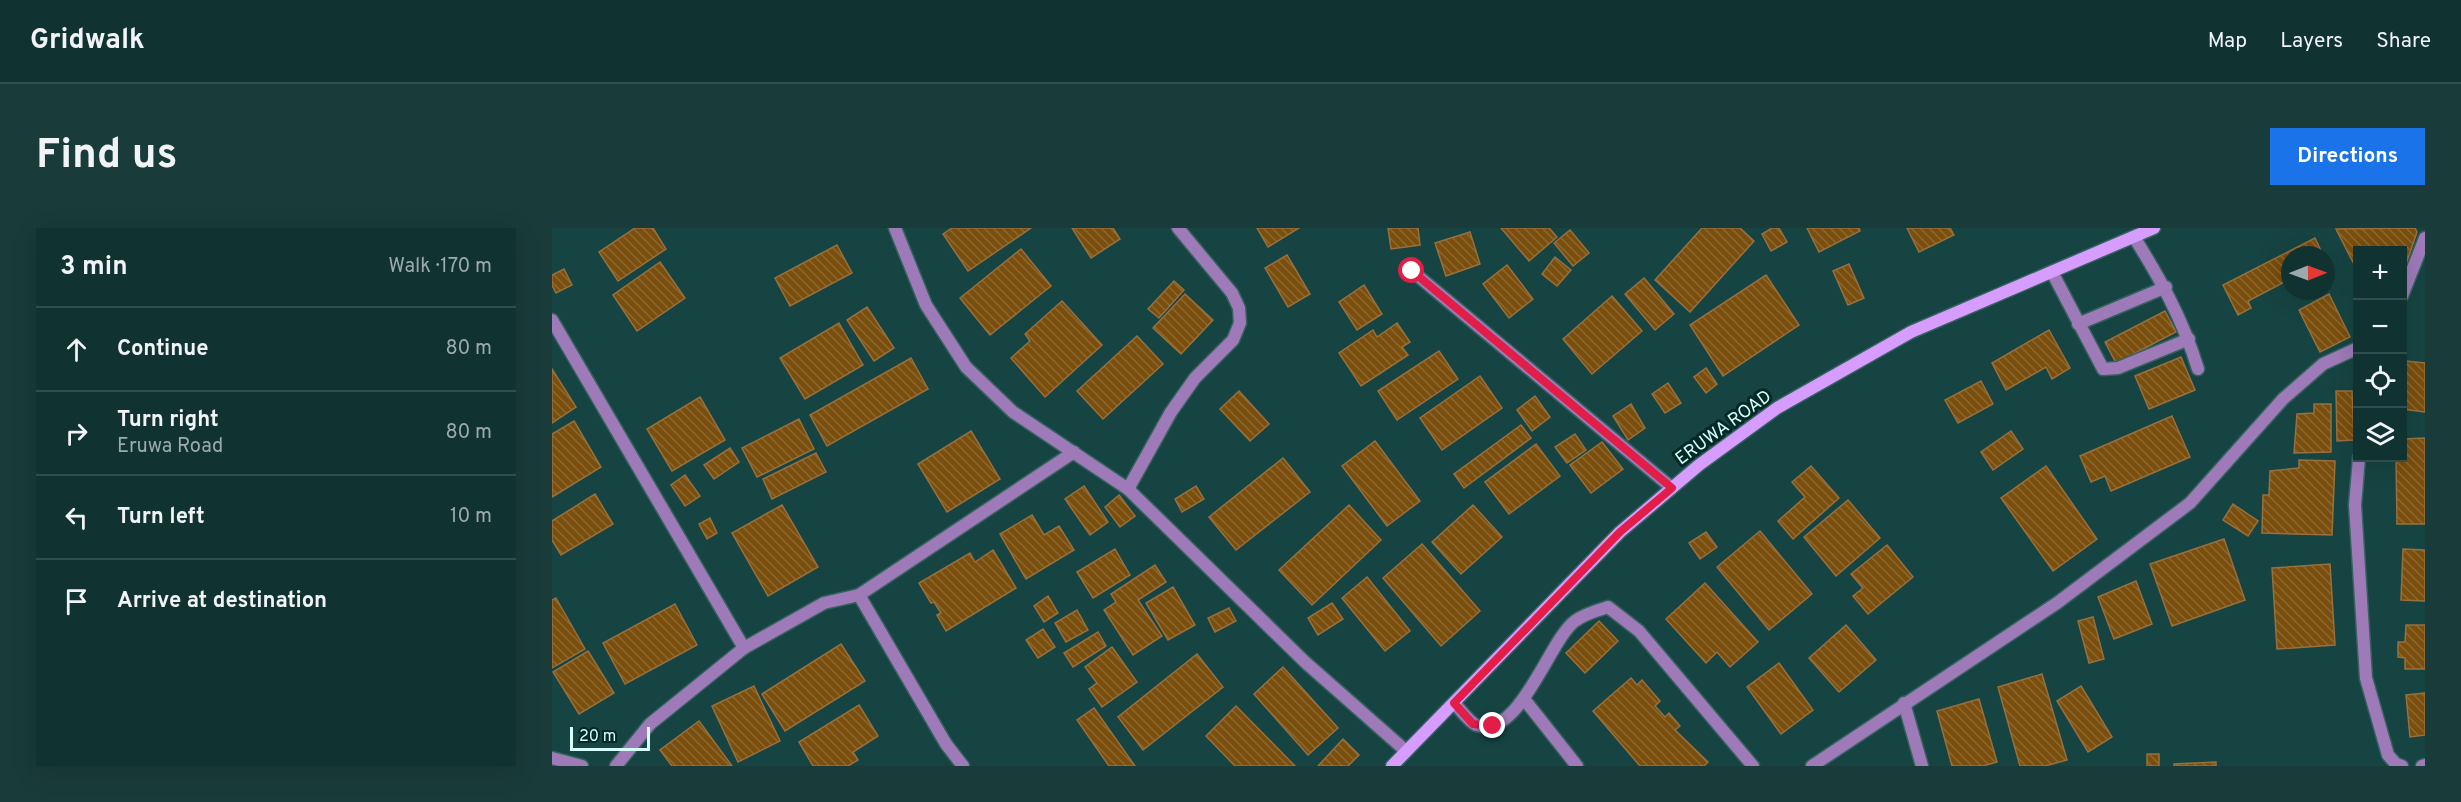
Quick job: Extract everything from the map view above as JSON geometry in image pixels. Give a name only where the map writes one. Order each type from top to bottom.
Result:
[{"type":"main road","name":"ERUWA ROAD","points":[[1392,766],[1620,532],[1672,488],[1778,408],[1911,332],[2154,228]]},
{"type":"street","points":[[895,228],[926,305],[966,367],[1012,412],[1128,489],[1305,662],[1406,751]]},
{"type":"street","points":[[1128,489],[1171,412],[1196,378],[1233,340],[1240,323],[1239,308],[1232,293],[1178,228]]},
{"type":"street","points":[[2134,237],[2166,287],[2189,339],[2198,369]]},
{"type":"street","points":[[2407,285],[2425,238]]},
{"type":"street","points":[[1412,271],[1672,488]]},
{"type":"street","points":[[2052,273],[2103,369],[2118,368],[2189,339]]},
{"type":"street","points":[[2078,324],[2166,287]]},
{"type":"street","points":[[552,320],[744,648]]},
{"type":"street","points":[[1812,766],[2057,603],[2190,503],[2283,399],[2323,364],[2353,350]]},
{"type":"street","points":[[616,766],[650,724],[744,648],[824,603],[859,595],[1074,452]]},
{"type":"street","points":[[2359,462],[2355,505],[2366,678],[2388,754],[2396,764],[2402,766]]},
{"type":"street","points":[[859,595],[946,744],[963,766]]},
{"type":"street","points":[[1454,703],[1473,724],[1487,727],[1499,723],[1524,699],[1573,621],[1608,607],[1639,631],[1753,766]]},
{"type":"street","points":[[1524,699],[1577,766]]},
{"type":"street","points":[[1904,703],[1922,766]]},
{"type":"street","points":[[552,758],[582,766]]},
{"type":"building","points":[[635,228],[653,228],[666,249],[618,281],[599,252]]},
{"type":"building","points":[[952,228],[1031,228],[968,271],[943,234]]},
{"type":"building","points":[[1072,228],[1113,228],[1120,239],[1091,258]]},
{"type":"building","points":[[1257,228],[1299,228],[1268,247]]},
{"type":"building","points":[[1388,228],[1418,228],[1420,245],[1391,249]]},
{"type":"building","points":[[1501,228],[1549,228],[1557,237],[1529,261]]},
{"type":"building","points":[[1702,228],[1740,228],[1754,241],[1690,312],[1655,280]]},
{"type":"building","points":[[1772,228],[1779,228],[1787,242],[1771,251],[1762,234]]},
{"type":"building","points":[[1807,228],[1859,228],[1860,231],[1819,252]]},
{"type":"building","points":[[1907,228],[1950,228],[1954,235],[1919,252]]},
{"type":"building","points":[[2415,228],[2417,232],[2407,261],[2407,246],[2353,246],[2353,262],[2336,229]]},
{"type":"building","points":[[1570,230],[1589,253],[1573,266],[1554,243]]},
{"type":"building","points":[[1470,232],[1480,264],[1446,276],[1435,243]]},
{"type":"building","points":[[2315,238],[2319,246],[2299,246]]},
{"type":"building","points":[[837,245],[852,273],[790,306],[775,278]]},
{"type":"building","points":[[1021,249],[1051,286],[990,335],[960,298]]},
{"type":"building","points":[[1287,255],[1310,294],[1288,307],[1265,268]]},
{"type":"building","points":[[2281,255],[2281,284],[2248,301],[2251,308],[2238,315],[2223,285]]},
{"type":"building","points":[[1555,257],[1571,270],[1557,286],[1542,274]]},
{"type":"building","points":[[660,262],[685,298],[637,331],[613,295]]},
{"type":"building","points":[[1849,264],[1864,298],[1848,305],[1833,271]]},
{"type":"building","points":[[1507,265],[1533,299],[1509,318],[1483,284]]},
{"type":"building","points":[[564,269],[572,285],[556,293],[552,285],[552,275]]},
{"type":"building","points":[[1766,275],[1799,325],[1723,376],[1690,325]]},
{"type":"building","points":[[1644,278],[1674,314],[1655,330],[1625,294]]},
{"type":"building","points":[[1174,281],[1184,290],[1159,318],[1148,309]]},
{"type":"building","points":[[1364,285],[1382,314],[1357,330],[1339,302]]},
{"type":"building","points":[[1185,294],[1213,320],[1181,354],[1153,328]]},
{"type":"building","points":[[1612,296],[1642,331],[1592,374],[1563,339]]},
{"type":"building","points":[[2318,300],[2332,300],[2350,337],[2320,352],[2299,310]]},
{"type":"building","points":[[1062,301],[1102,345],[1045,397],[1011,358],[1030,341],[1025,334]]},
{"type":"building","points":[[867,307],[894,348],[874,361],[847,320]]},
{"type":"building","points":[[2165,311],[2176,332],[2116,363],[2105,342]]},
{"type":"building","points":[[839,323],[863,365],[805,399],[780,358]]},
{"type":"building","points":[[1397,323],[1410,342],[1402,347],[1408,355],[1361,386],[1339,353],[1373,330],[1377,337]]},
{"type":"building","points":[[2049,330],[2070,368],[2052,379],[2046,367],[2006,390],[1992,363]]},
{"type":"building","points":[[1137,336],[1163,364],[1103,419],[1077,391]]},
{"type":"building","points":[[1439,351],[1458,379],[1397,420],[1378,391]]},
{"type":"building","points":[[2181,357],[2195,390],[2149,409],[2135,376]]},
{"type":"building","points":[[911,358],[928,389],[827,446],[810,415]]},
{"type":"building","points":[[2407,361],[2425,363],[2425,412],[2407,410]]},
{"type":"building","points":[[1706,368],[1717,384],[1706,393],[1694,377]]},
{"type":"building","points":[[552,369],[576,407],[552,423]]},
{"type":"building","points":[[1480,376],[1502,408],[1442,450],[1420,418]]},
{"type":"building","points":[[1981,381],[1993,404],[1958,423],[1945,400]]},
{"type":"building","points":[[1668,383],[1681,403],[1665,413],[1652,394]]},
{"type":"building","points":[[1239,391],[1269,424],[1250,441],[1220,409]]},
{"type":"building","points":[[2336,391],[2352,391],[2353,440],[2337,441]]},
{"type":"building","points":[[1535,396],[1550,417],[1532,431],[1517,410]]},
{"type":"building","points":[[700,397],[725,440],[672,471],[647,429]]},
{"type":"building","points":[[1631,404],[1645,428],[1628,440],[1613,416]]},
{"type":"building","points":[[2314,404],[2331,404],[2331,452],[2294,453],[2297,414],[2314,413]]},
{"type":"building","points":[[2172,416],[2190,457],[2111,491],[2105,476],[2091,482],[2080,456]]},
{"type":"building","points":[[799,419],[814,449],[757,477],[742,448]]},
{"type":"building","points":[[574,421],[601,467],[552,497],[552,434]]},
{"type":"building","points":[[1521,425],[1531,438],[1464,488],[1454,474]]},
{"type":"building","points":[[971,431],[1000,479],[947,512],[918,464]]},
{"type":"building","points":[[2011,431],[2023,449],[1993,470],[1981,452]]},
{"type":"building","points":[[1575,434],[1586,450],[1567,463],[1555,447]]},
{"type":"building","points":[[2425,438],[2425,524],[2397,524],[2396,462],[2407,462],[2407,439]]},
{"type":"building","points":[[1375,441],[1420,501],[1387,526],[1342,466]]},
{"type":"building","points":[[1602,442],[1623,469],[1591,493],[1570,465]]},
{"type":"building","points":[[1536,444],[1560,476],[1509,514],[1485,482]]},
{"type":"building","points":[[730,448],[739,462],[714,479],[704,465]]},
{"type":"building","points":[[816,453],[826,472],[772,499],[763,479]]},
{"type":"building","points":[[1283,458],[1310,492],[1236,550],[1209,517]]},
{"type":"building","points":[[2299,460],[2335,461],[2332,535],[2262,533],[2263,495],[2269,495],[2270,471],[2299,468]]},
{"type":"building","points":[[1811,466],[1839,498],[1793,539],[1778,521],[1805,497],[1792,482]]},
{"type":"building","points":[[2046,466],[2097,539],[2053,571],[2001,498]]},
{"type":"building","points":[[685,475],[700,496],[685,506],[671,485]]},
{"type":"building","points":[[1084,486],[1108,522],[1090,535],[1065,499]]},
{"type":"building","points":[[1196,486],[1204,499],[1182,512],[1175,499]]},
{"type":"building","points":[[595,494],[613,524],[561,555],[552,540],[552,521]]},
{"type":"building","points":[[1119,495],[1135,516],[1120,527],[1105,507]]},
{"type":"building","points":[[1848,500],[1880,538],[1836,576],[1804,537]]},
{"type":"building","points":[[2233,504],[2258,521],[2248,536],[2223,520]]},
{"type":"building","points":[[782,505],[818,567],[768,596],[732,533]]},
{"type":"building","points":[[1349,505],[1381,540],[1312,605],[1279,570]]},
{"type":"building","points":[[1473,505],[1502,537],[1461,574],[1432,542]]},
{"type":"building","points":[[1032,515],[1044,535],[1059,526],[1074,550],[1026,579],[1000,534]]},
{"type":"building","points":[[710,518],[717,533],[707,539],[699,524]]},
{"type":"building","points":[[1760,531],[1812,594],[1769,630],[1717,567]]},
{"type":"building","points":[[1706,532],[1717,547],[1700,559],[1689,543]]},
{"type":"building","points":[[2224,539],[2245,600],[2172,626],[2150,564]]},
{"type":"building","points":[[1422,544],[1480,611],[1441,646],[1383,578]]},
{"type":"building","points":[[1887,545],[1913,577],[1868,614],[1853,596],[1863,588],[1851,574]]},
{"type":"building","points":[[1115,549],[1130,575],[1093,598],[1077,572]]},
{"type":"building","points":[[2403,549],[2425,550],[2425,601],[2401,600]]},
{"type":"building","points":[[993,550],[1016,588],[946,631],[937,615],[941,613],[934,602],[931,603],[919,583],[970,553],[975,562]]},
{"type":"building","points":[[2330,564],[2335,645],[2277,649],[2272,568]]},
{"type":"building","points":[[1155,565],[1166,582],[1138,600],[1162,636],[1133,655],[1104,610],[1116,602],[1111,594]]},
{"type":"building","points":[[1367,577],[1410,631],[1385,651],[1342,598]]},
{"type":"building","points":[[2136,581],[2152,624],[2114,639],[2098,597]]},
{"type":"building","points":[[1705,583],[1758,642],[1730,667],[1717,652],[1706,663],[1666,619]]},
{"type":"building","points":[[1173,587],[1195,625],[1168,640],[1146,603]]},
{"type":"building","points":[[1048,596],[1058,613],[1044,622],[1034,606]]},
{"type":"building","points":[[556,598],[585,649],[552,668],[552,600]]},
{"type":"building","points":[[1332,603],[1343,619],[1318,635],[1308,618]]},
{"type":"building","points":[[675,604],[697,645],[625,684],[603,643]]},
{"type":"building","points":[[1229,608],[1236,621],[1215,632],[1208,618]]},
{"type":"building","points":[[1077,610],[1088,630],[1066,642],[1055,623]]},
{"type":"building","points":[[2093,617],[2104,659],[2089,663],[2078,621]]},
{"type":"building","points":[[1599,621],[1618,641],[1585,673],[1566,653]]},
{"type":"building","points":[[1846,625],[1876,660],[1839,692],[1809,658]]},
{"type":"building","points":[[2406,625],[2425,625],[2425,669],[2405,669],[2405,658],[2398,657],[2398,642],[2405,642]]},
{"type":"building","points":[[1043,629],[1055,647],[1038,658],[1026,640]]},
{"type":"building","points":[[1098,632],[1106,646],[1073,667],[1064,653]]},
{"type":"building","points":[[841,644],[865,681],[785,731],[762,694]]},
{"type":"building","points":[[1112,647],[1137,682],[1102,707],[1089,689],[1097,683],[1085,667]]},
{"type":"building","points":[[588,651],[614,693],[579,714],[553,672]]},
{"type":"building","points":[[1197,654],[1223,687],[1143,750],[1118,717]]},
{"type":"building","points":[[1779,663],[1813,710],[1781,734],[1747,687]]},
{"type":"building","points":[[1283,667],[1338,728],[1308,755],[1254,694]]},
{"type":"building","points":[[2042,674],[2067,760],[2045,766],[2020,766],[1998,687]]},
{"type":"building","points":[[1631,678],[1637,685],[1642,680],[1660,701],[1655,706],[1665,717],[1669,713],[1680,726],[1675,730],[1708,762],[1704,766],[1640,766],[1593,711]]},
{"type":"building","points":[[754,686],[780,741],[738,762],[712,706]]},
{"type":"building","points":[[2081,686],[2112,737],[2088,752],[2057,701]]},
{"type":"building","points":[[2425,693],[2425,735],[2410,737],[2406,695]]},
{"type":"building","points":[[1979,699],[1997,762],[1983,766],[1952,766],[1937,711]]},
{"type":"building","points":[[859,705],[878,736],[853,752],[858,760],[848,766],[813,766],[799,742]]},
{"type":"building","points":[[1236,706],[1295,766],[1235,766],[1206,736]]},
{"type":"building","points":[[1094,708],[1135,766],[1109,766],[1077,720]]},
{"type":"building","points":[[699,721],[732,766],[672,766],[660,750]]},
{"type":"building","points":[[1343,739],[1359,755],[1348,766],[1318,766]]},
{"type":"building","points":[[2147,754],[2159,754],[2159,766],[2147,766]]},
{"type":"building","points":[[2216,762],[2216,766],[2174,766],[2174,764]]},
{"type":"route","points":[[1412,271],[1672,488],[1620,532],[1454,703],[1473,724],[1493,726]]}]
